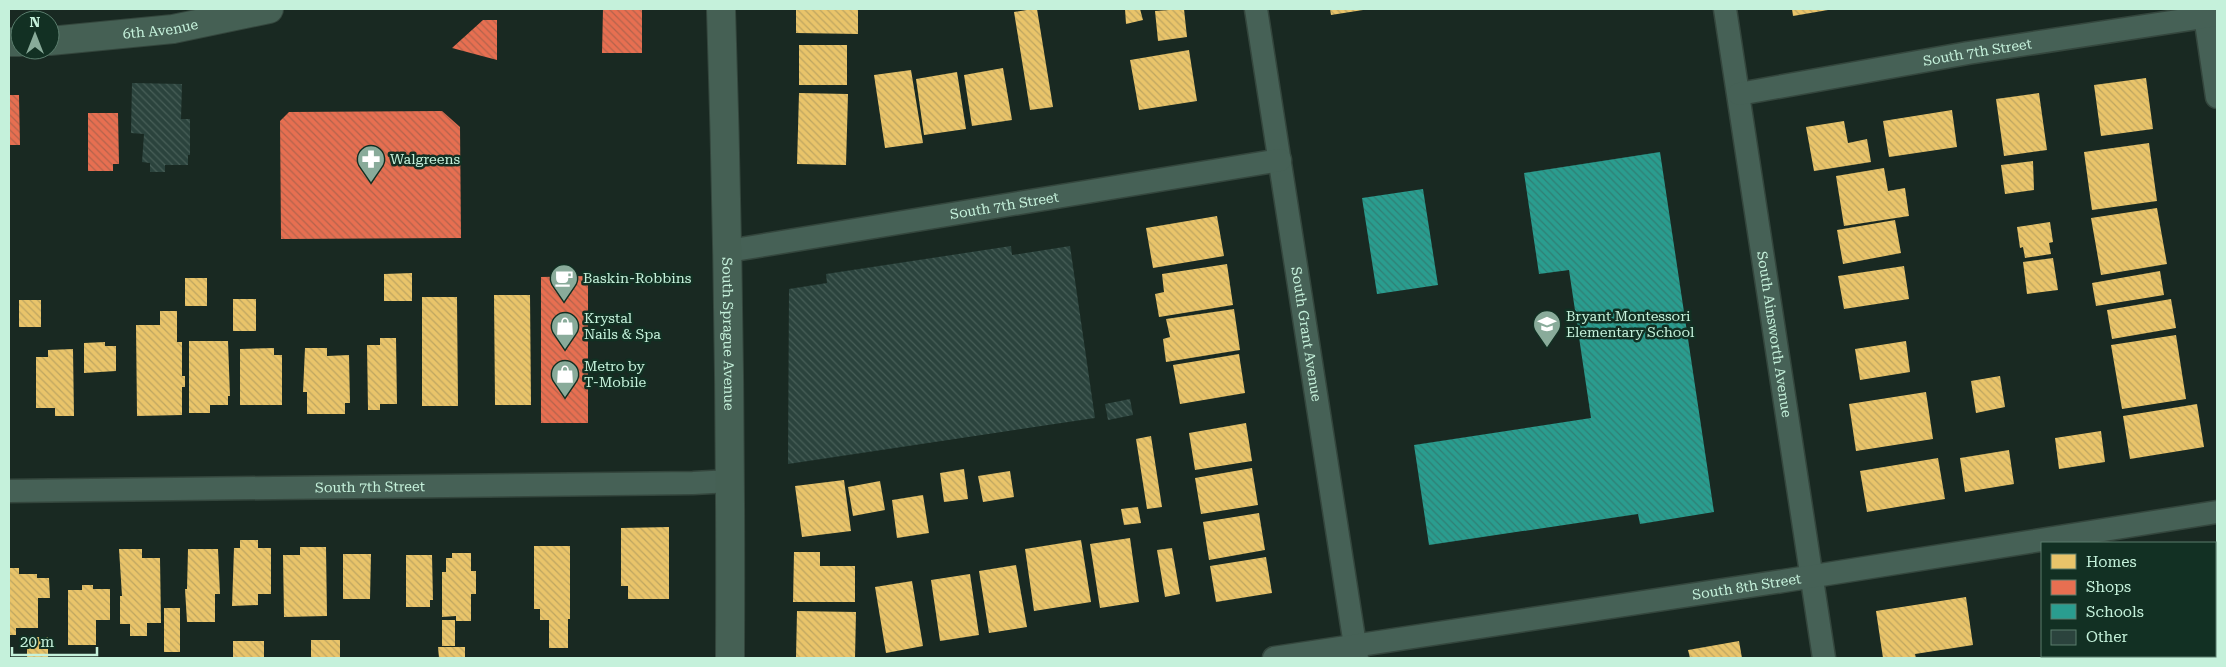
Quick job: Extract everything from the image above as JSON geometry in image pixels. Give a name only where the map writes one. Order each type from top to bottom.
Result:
[{"type":"main road","name":"6th Avenue","points":[[60,40],[173,29],[269,9]]},
{"type":"main road","name":"South Sprague Avenue","points":[[721,9],[728,250],[731,481],[730,658]]},
{"type":"street","name":"South Grant Avenue","points":[[1256,9],[1356,652]]},
{"type":"street","name":"South Ainsworth Avenue","points":[[1725,9],[1810,577],[1824,658]]},
{"type":"street","name":"South 7th Street","points":[[1739,94],[2209,13]]},
{"type":"street","points":[[2209,13],[2217,97]]},
{"type":"street","name":"South 7th Street","points":[[728,250],[1280,160]]},
{"type":"street","name":"South 7th Street","points":[[9,491],[731,481]]},
{"type":"street","name":"South 8th Street","points":[[1274,658],[1356,652],[2217,512]]},
{"type":"building: Homes","points":[[796,9],[858,9],[858,34],[796,33]]},
{"type":"building: Homes","points":[[1037,9],[1053,107],[1030,110],[1014,12]]},
{"type":"building: Homes","points":[[1125,9],[1140,9],[1143,20],[1126,24]]},
{"type":"building: Homes","points":[[1184,9],[1187,37],[1158,41],[1155,11]]},
{"type":"building: Homes","points":[[1330,9],[1363,9],[1363,10],[1331,15]]},
{"type":"building: Homes","points":[[1792,9],[1828,9],[1828,10],[1793,16]]},
{"type":"building: Homes","points":[[799,45],[847,45],[847,85],[799,85]]},
{"type":"building: Homes","points":[[1189,50],[1197,101],[1139,110],[1130,60]]},
{"type":"building: Homes","points":[[1003,68],[1012,120],[972,126],[964,75]]},
{"type":"building: Homes","points":[[911,70],[923,143],[885,148],[874,75]]},
{"type":"building: Homes","points":[[957,72],[966,129],[924,135],[916,79]]},
{"type":"building: Homes","points":[[2146,78],[2153,129],[2101,136],[2094,85]]},
{"type":"building: Homes","points":[[799,93],[848,94],[846,165],[797,164]]},
{"type":"building: Homes","points":[[2039,93],[2047,150],[2004,156],[1996,99]]},
{"type":"building: Homes","points":[[1952,110],[1957,147],[1889,157],[1883,121]]},
{"type":"building: Homes","points":[[1844,121],[1848,143],[1867,139],[1871,162],[1814,171],[1806,127]]},
{"type":"building: Homes","points":[[2149,143],[2157,201],[2092,210],[2084,152]]},
{"type":"building: Homes","points":[[2033,161],[2034,190],[2005,194],[2001,165]]},
{"type":"building: Homes","points":[[1884,168],[1888,191],[1905,188],[1909,216],[1844,226],[1836,176]]},
{"type":"building: Homes","points":[[2157,208],[2167,264],[2101,275],[2091,218]]},
{"type":"building: Homes","points":[[1217,216],[1224,256],[1153,268],[1146,228]]},
{"type":"building: Homes","points":[[1895,220],[1901,253],[1843,264],[1837,230]]},
{"type":"building: Homes","points":[[2050,222],[2053,242],[2049,243],[2051,254],[2025,258],[2023,247],[2020,248],[2017,227]]},
{"type":"building: Homes","points":[[2053,258],[2058,290],[2027,294],[2023,262]]},
{"type":"building: Homes","points":[[1227,264],[1233,305],[1159,317],[1155,294],[1164,292],[1162,274]]},
{"type":"building: Homes","points":[[1904,266],[1909,299],[1844,309],[1838,276]]},
{"type":"building: Homes","points":[[2160,271],[2164,295],[2096,306],[2092,283]]},
{"type":"building: Homes","points":[[412,273],[412,301],[384,301],[384,274]]},
{"type":"building: Homes","points":[[185,278],[207,278],[207,306],[185,306]]},
{"type":"building: Homes","points":[[494,295],[530,295],[531,405],[495,405]]},
{"type":"building: Homes","points":[[422,297],[457,297],[458,406],[422,406]]},
{"type":"building: Homes","points":[[233,299],[256,299],[256,331],[233,331]]},
{"type":"building: Homes","points":[[2171,299],[2176,328],[2112,339],[2107,310]]},
{"type":"building: Homes","points":[[19,300],[41,300],[41,327],[19,327]]},
{"type":"building: Homes","points":[[1234,309],[1240,350],[1166,362],[1163,339],[1170,337],[1166,319]]},
{"type":"building: Homes","points":[[160,311],[177,311],[177,342],[182,342],[182,376],[185,376],[185,387],[182,387],[182,415],[137,416],[136,325],[160,325]]},
{"type":"building: Homes","points":[[2176,335],[2186,399],[2122,409],[2111,345]]},
{"type":"building: Homes","points":[[380,338],[396,338],[397,404],[380,404],[380,410],[368,410],[367,345],[380,345]]},
{"type":"building: Homes","points":[[189,341],[228,341],[230,396],[228,396],[228,405],[210,405],[210,413],[189,413]]},
{"type":"building: Homes","points":[[1906,341],[1910,372],[1860,380],[1855,349]]},
{"type":"building: Homes","points":[[105,342],[105,346],[116,346],[116,371],[84,373],[84,343]]},
{"type":"building: Homes","points":[[274,348],[274,355],[282,355],[282,405],[240,405],[240,349]]},
{"type":"building: Homes","points":[[305,348],[327,348],[327,356],[349,355],[350,403],[345,403],[345,414],[307,414],[307,392],[303,392]]},
{"type":"building: Homes","points":[[73,349],[74,416],[55,416],[55,408],[36,408],[36,357],[48,357],[48,350]]},
{"type":"building: Homes","points":[[1239,354],[1245,393],[1180,404],[1173,365]]},
{"type":"building: Homes","points":[[2000,376],[2005,407],[1976,413],[1971,381]]},
{"type":"building: Homes","points":[[1926,392],[1933,439],[1856,451],[1849,404]]},
{"type":"building: Homes","points":[[2197,404],[2204,447],[2130,459],[2123,416]]},
{"type":"building: Homes","points":[[1246,423],[1252,461],[1195,470],[1189,433]]},
{"type":"building: Homes","points":[[2101,431],[2105,462],[2059,469],[2055,438]]},
{"type":"building: Homes","points":[[1151,436],[1162,507],[1147,509],[1136,439]]},
{"type":"building: Homes","points":[[2009,450],[2014,484],[1965,492],[1960,458]]},
{"type":"building: Homes","points":[[1938,458],[1945,499],[1867,512],[1860,471]]},
{"type":"building: Homes","points":[[1252,468],[1258,505],[1201,514],[1195,478]]},
{"type":"building: Homes","points":[[964,469],[968,499],[944,502],[940,473]]},
{"type":"building: Homes","points":[[1010,471],[1014,497],[983,502],[978,476]]},
{"type":"building: Homes","points":[[844,480],[851,531],[802,537],[795,486]]},
{"type":"building: Homes","points":[[880,481],[885,510],[853,516],[848,487]]},
{"type":"building: Homes","points":[[923,495],[929,533],[897,538],[892,500]]},
{"type":"building: Homes","points":[[1138,507],[1141,523],[1124,525],[1121,509]]},
{"type":"building: Homes","points":[[1259,513],[1265,550],[1209,560],[1203,522]]},
{"type":"building: Homes","points":[[669,527],[669,599],[628,599],[628,586],[621,586],[621,528]]},
{"type":"building: Homes","points":[[1130,538],[1139,602],[1100,608],[1090,544]]},
{"type":"building: Homes","points":[[240,540],[258,540],[258,548],[271,548],[271,594],[258,594],[258,605],[232,606],[234,548],[240,548]]},
{"type":"building: Homes","points":[[1081,540],[1091,602],[1034,611],[1025,549]]},
{"type":"building: Homes","points":[[534,546],[570,546],[568,648],[549,648],[549,620],[540,620],[540,609],[534,609]]},
{"type":"building: Homes","points":[[300,547],[326,547],[327,616],[284,617],[283,555],[300,555]]},
{"type":"building: Homes","points":[[1172,548],[1180,594],[1165,597],[1157,550]]},
{"type":"building: Homes","points":[[119,549],[142,549],[142,558],[160,558],[161,623],[147,623],[147,636],[130,636],[130,624],[120,624],[120,596],[122,596]]},
{"type":"building: Homes","points":[[188,549],[218,549],[220,594],[215,594],[215,622],[187,622],[185,589],[187,589]]},
{"type":"building: Homes","points":[[794,552],[820,552],[820,566],[855,566],[855,602],[793,602]]},
{"type":"building: Homes","points":[[452,553],[471,553],[471,571],[476,571],[476,594],[471,594],[471,621],[456,621],[456,616],[442,617],[442,572],[446,572],[446,558],[452,558]]},
{"type":"building: Homes","points":[[343,554],[371,554],[370,599],[343,599]]},
{"type":"building: Homes","points":[[406,555],[432,555],[433,600],[430,600],[430,607],[406,607]]},
{"type":"building: Homes","points":[[1266,557],[1272,593],[1216,602],[1210,566]]},
{"type":"building: Homes","points":[[2216,558],[2217,558],[2216,616]]},
{"type":"building: Homes","points":[[1016,565],[1027,627],[989,633],[979,571]]},
{"type":"building: Homes","points":[[9,568],[19,568],[19,574],[37,574],[37,578],[49,578],[50,598],[38,598],[38,628],[16,628],[16,635],[9,635]]},
{"type":"building: Homes","points":[[970,574],[979,635],[940,641],[931,580]]},
{"type":"building: Homes","points":[[912,581],[923,646],[886,653],[875,587]]},
{"type":"building: Homes","points":[[82,585],[93,585],[93,589],[110,589],[110,620],[96,620],[96,645],[68,645],[68,590],[82,590]]},
{"type":"building: Homes","points":[[1966,597],[1973,645],[1915,654],[1916,658],[1883,658],[1876,611]]},
{"type":"building: Homes","points":[[164,608],[180,608],[180,652],[164,652]]},
{"type":"building: Homes","points":[[797,611],[856,612],[855,658],[796,657]]},
{"type":"building: Homes","points":[[442,620],[455,620],[455,646],[442,646]]},
{"type":"building: Homes","points":[[2216,636],[2217,658],[2170,658],[2216,657]]},
{"type":"building: Homes","points":[[27,637],[48,637],[48,658],[27,658]]},
{"type":"building: Homes","points":[[311,640],[340,640],[340,658],[311,658]]},
{"type":"building: Homes","points":[[233,641],[264,641],[264,658],[233,658]]},
{"type":"building: Homes","points":[[1739,641],[1742,658],[1690,658],[1688,650]]},
{"type":"building: Homes","points":[[438,647],[465,647],[465,658],[439,658]]},
{"type":"building: Shops","points":[[603,9],[642,9],[642,53],[602,53]]},
{"type":"building: Shops","points":[[483,20],[497,20],[497,60],[452,48]]},
{"type":"building: Shops","points":[[9,95],[19,95],[20,145],[9,145]]},
{"type":"building: Shops","name":"Walgreens","points":[[442,111],[460,127],[461,238],[281,239],[280,121],[289,112]]},
{"type":"building: Shops","points":[[88,113],[118,113],[119,164],[113,164],[113,171],[88,171]]},
{"type":"building: Shops","points":[[588,276],[588,423],[541,423],[541,277]]},
{"type":"building: Schools","points":[[1660,152],[1714,512],[1640,524],[1638,514],[1429,545],[1414,445],[1591,418],[1569,270],[1539,274],[1524,173]]},
{"type":"building: Schools","points":[[1423,189],[1438,285],[1377,294],[1362,198]]},
{"type":"building: Other","points":[[132,83],[182,84],[181,119],[190,119],[190,155],[188,155],[188,165],[165,165],[165,172],[150,172],[150,163],[142,162],[144,134],[131,133]]},
{"type":"building: Other","points":[[1011,246],[1012,255],[1070,246],[1095,418],[788,464],[789,289],[827,283],[826,274]]},
{"type":"building: Other","points":[[1130,399],[1133,415],[1108,420],[1105,404]]},
{"type":"place","name":"Walgreens","points":[[371,183]]},
{"type":"place","name":"Baskin-Robbins","points":[[564,302]]},
{"type":"place","name":"Bryant Montessori Elementary School","points":[[1547,348]]},
{"type":"place","name":"Krystal Nails & Spa","points":[[565,350]]},
{"type":"place","name":"Metro by T-Mobile","points":[[565,398]]}]
